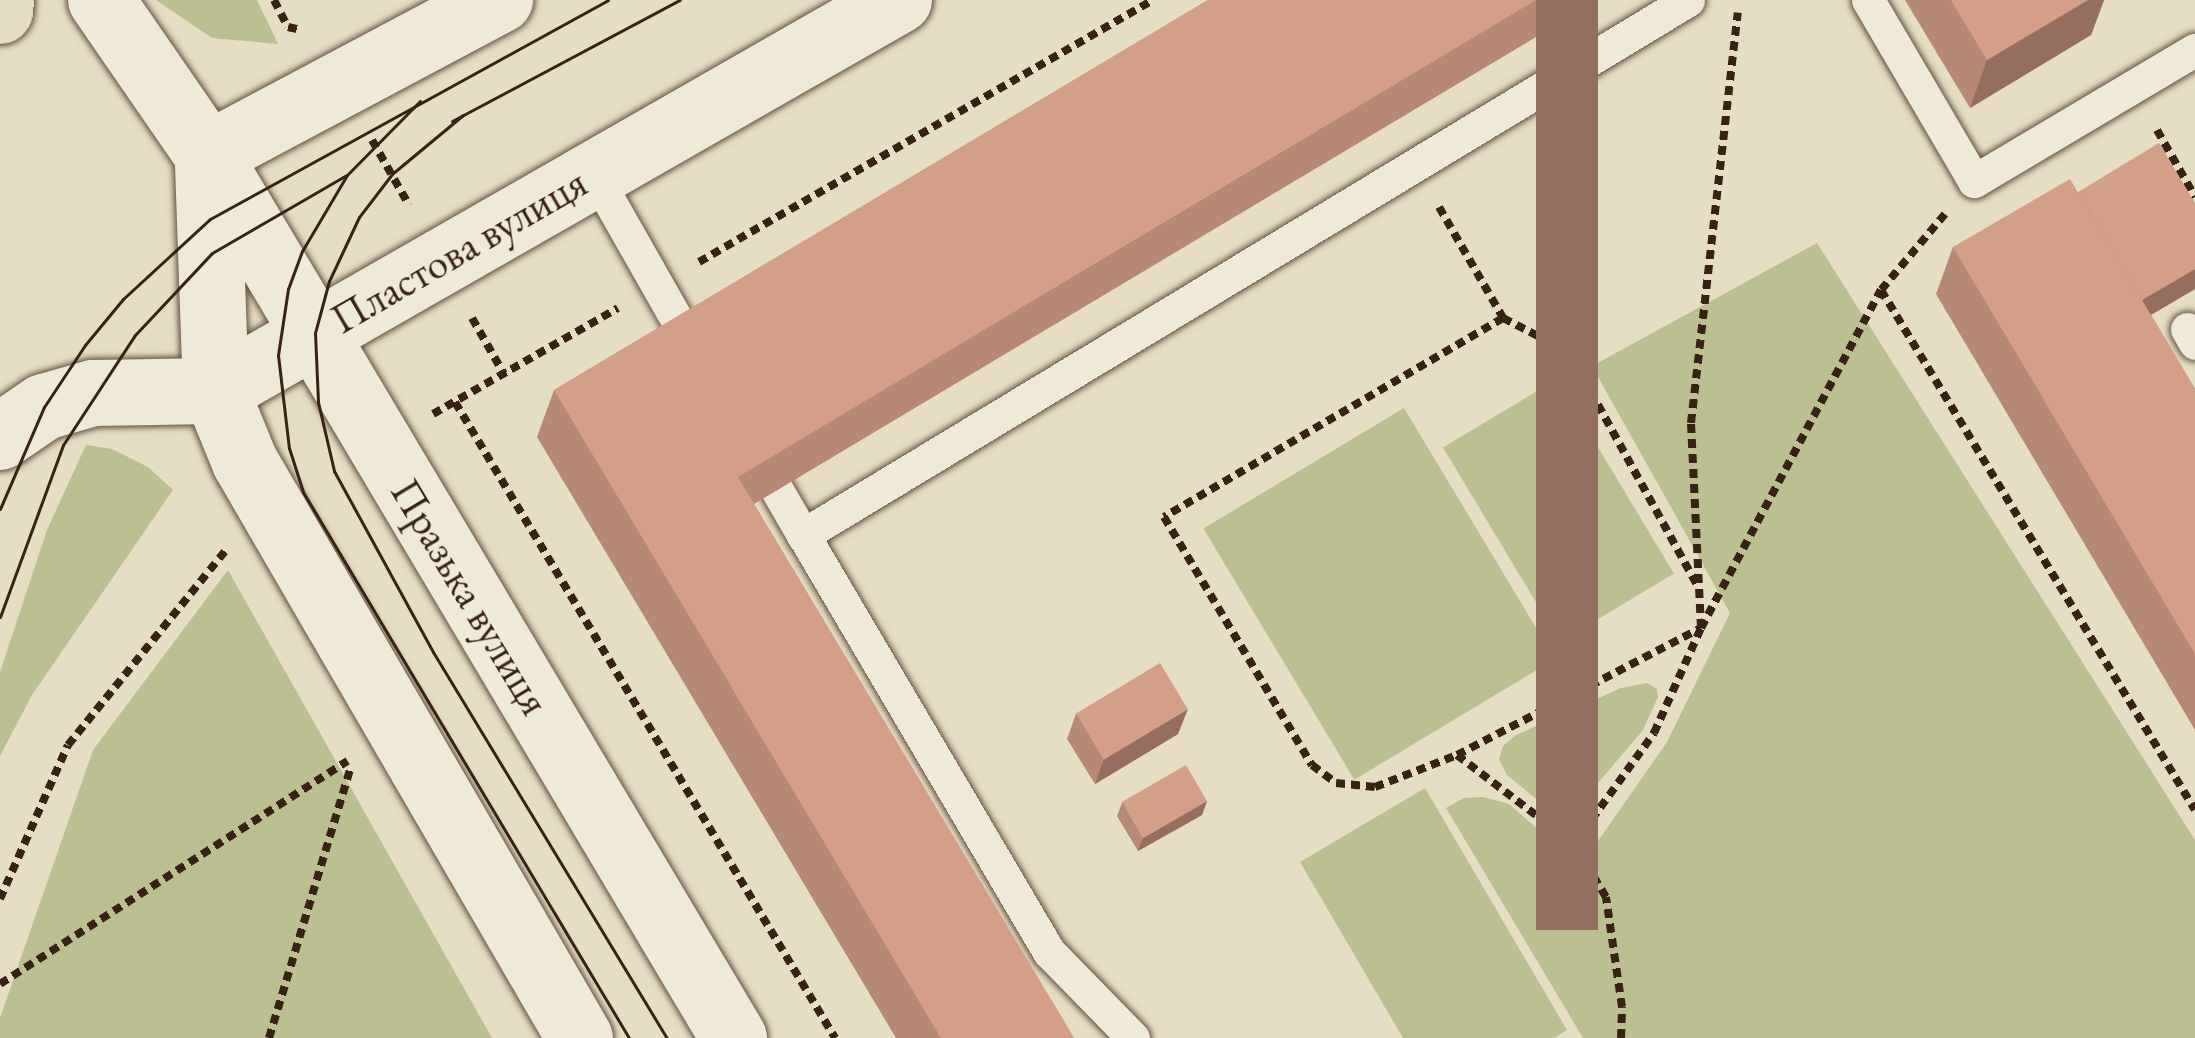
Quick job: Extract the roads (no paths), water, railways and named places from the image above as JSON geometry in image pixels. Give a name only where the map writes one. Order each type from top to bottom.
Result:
[{"type":"main road","points":[[0,11],[1,0]]},
{"type":"street","name":"Празька вулиця","points":[[101,0],[208,155],[734,1038]]},
{"type":"street","points":[[500,0],[208,155],[216,391],[273,513],[580,1038]]},
{"type":"street","name":"Пластова вулиця","points":[[0,436],[44,407],[93,393],[216,391],[899,0]]},
{"type":"lane","points":[[803,535],[1688,0]]},
{"type":"lane","points":[[1868,0],[1974,181],[2195,50]]},
{"type":"lane","points":[[594,174],[691,345]]},
{"type":"lane","points":[[777,490],[1049,952],[1133,1038]]},
{"type":"tram line","points":[[0,509],[44,407],[85,345],[123,299],[210,219],[608,0]]},
{"type":"tram line","points":[[452,121],[680,0]]},
{"type":"tram line","points":[[420,101],[347,175],[302,251],[288,289],[278,355],[289,448],[303,492],[629,1038]]},
{"type":"tram line","points":[[463,115],[392,174],[359,217],[329,281],[315,333],[318,402],[334,471],[433,652],[667,1038]]},
{"type":"tram line","points":[[0,617],[63,445],[135,335],[212,253],[345,176]]}]
